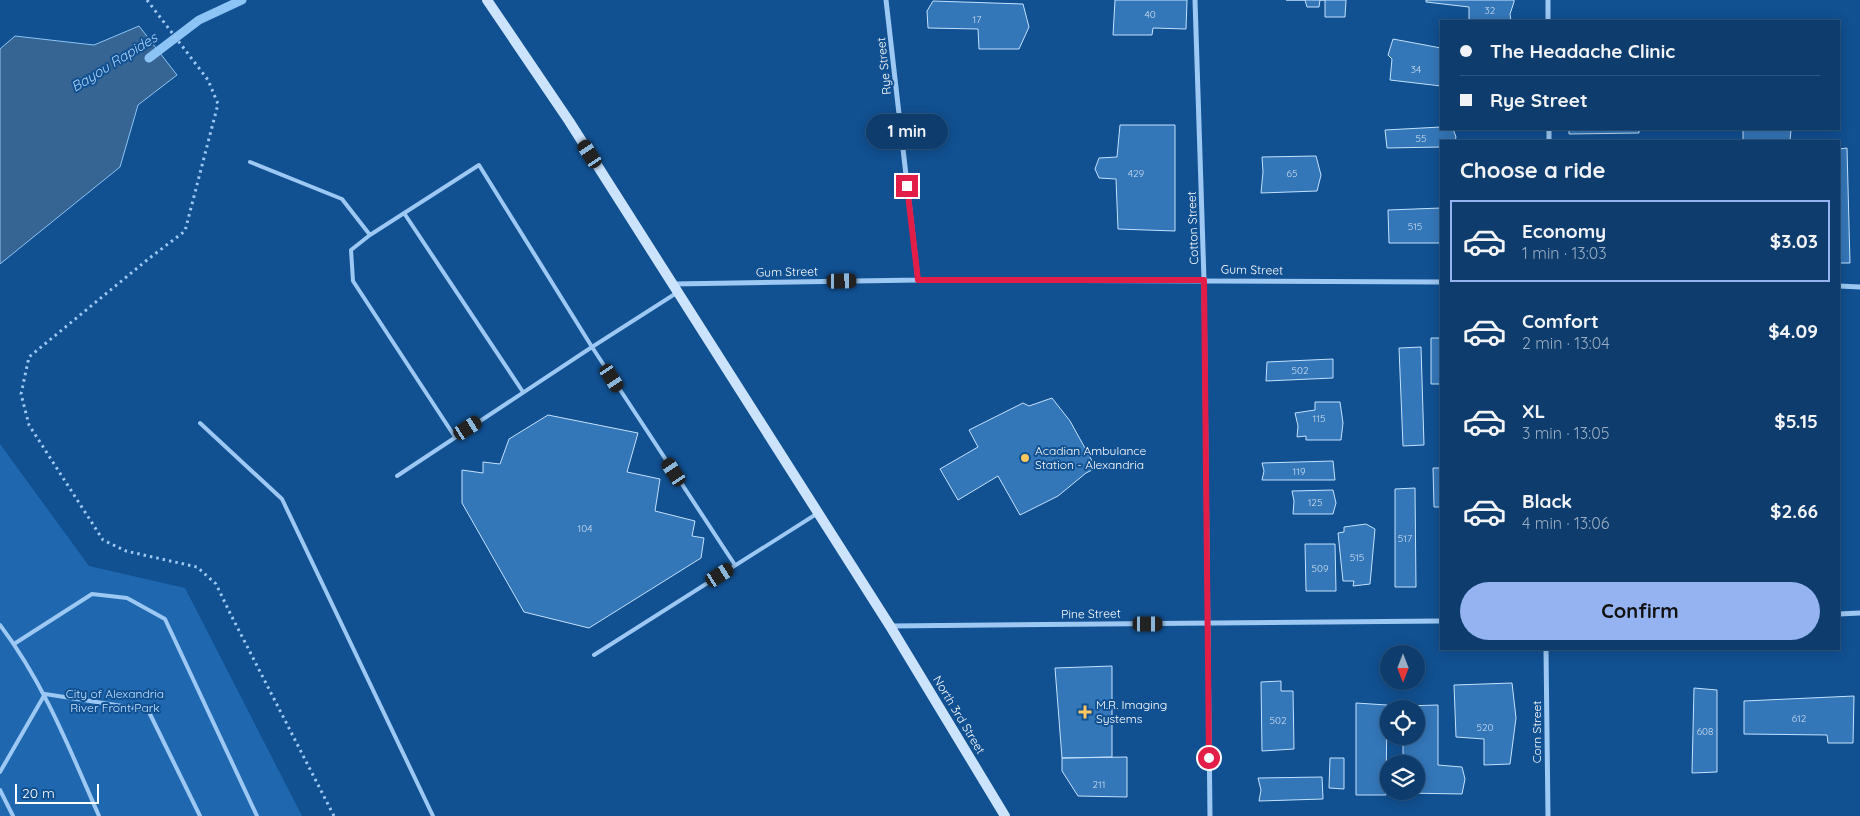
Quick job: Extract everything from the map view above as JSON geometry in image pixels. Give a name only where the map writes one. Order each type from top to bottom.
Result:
[{"type":"main road","name":"North 3rd Street","points":[[487,0],[505,24],[676,288],[890,626],[1005,816]]},
{"type":"street","name":"Rye Street","points":[[886,0],[918,280]]},
{"type":"street","name":"Cotton Street","points":[[1195,0],[1204,280],[1210,816]]},
{"type":"street","points":[[1548,0],[1548,20]]},
{"type":"street","name":"Gum Street","points":[[676,288],[918,280],[1440,282]]},
{"type":"street","points":[[1840,286],[1860,287]]},
{"type":"street","points":[[1840,614],[1860,613]]},
{"type":"street","name":"Pine Street","points":[[890,626],[1440,621]]},
{"type":"street","name":"Corn Street","points":[[1546,650],[1548,816]]},
{"type":"lane","points":[[250,162],[342,199],[370,235]]},
{"type":"lane","points":[[455,437],[352,281],[351,250],[370,235],[479,165],[592,347],[735,565]]},
{"type":"lane","points":[[404,214],[523,392]]},
{"type":"lane","points":[[398,476],[592,347],[676,288]]},
{"type":"lane","points":[[200,423],[282,499],[433,816]]},
{"type":"lane","points":[[594,655],[818,513]]},
{"type":"lane","points":[[14,644],[92,594],[127,598],[165,619],[257,816]]},
{"type":"lane","points":[[0,625],[14,644],[44,694],[99,816]]},
{"type":"lane","points":[[0,772],[44,694]]},
{"type":"lane","points":[[44,694],[148,710],[200,816]]},
{"type":"lane","points":[[0,790],[13,816]]},
{"type":"path","points":[[148,0],[208,80],[218,104],[185,231],[29,357],[21,394],[29,425],[103,540],[126,551],[196,567],[216,584],[334,816]]},
{"type":"green space","name":"City of Alexandria River Front Park","points":[[0,444],[89,566],[185,588],[302,816],[0,816]]},
{"type":"water","points":[[139,26],[177,75],[138,105],[120,167],[0,264],[0,49],[15,36],[94,45]]},
{"type":"building","points":[[1115,0],[1187,0],[1186,29],[1153,28],[1152,35],[1113,35]]},
{"type":"building","points":[[1305,0],[1320,0],[1319,7],[1307,7]]},
{"type":"building","points":[[1325,0],[1346,0],[1345,17],[1325,17]]},
{"type":"building","points":[[1426,0],[1514,0],[1510,14],[1511,20],[1469,20],[1469,7],[1426,2]]},
{"type":"building","points":[[933,1],[1023,4],[1029,27],[1019,49],[979,49],[978,29],[928,28],[927,11]]},
{"type":"building","points":[[1393,39],[1440,48],[1440,86],[1390,80],[1392,59],[1388,55]]},
{"type":"building","points":[[1120,125],[1175,125],[1175,231],[1118,229],[1116,179],[1099,178],[1095,169],[1099,158],[1117,157]]},
{"type":"building","points":[[1440,127],[1440,130],[1453,130],[1456,137],[1455,140],[1440,140],[1440,147],[1387,148],[1385,130]]},
{"type":"building","points":[[1569,130],[1639,130],[1639,133],[1569,134]]},
{"type":"building","points":[[1743,130],[1791,130],[1790,140],[1743,140]]},
{"type":"building","points":[[1847,148],[1850,263],[1840,263],[1840,149]]},
{"type":"building","points":[[1316,156],[1321,175],[1317,191],[1261,193],[1262,157]]},
{"type":"building","points":[[1440,208],[1440,243],[1389,243],[1388,210]]},
{"type":"building","points":[[1431,338],[1440,338],[1440,384],[1431,384]]},
{"type":"building","points":[[1421,347],[1424,445],[1403,446],[1399,348]]},
{"type":"building","points":[[1333,359],[1333,378],[1266,381],[1267,362]]},
{"type":"building","name":"Acadian Ambulance Station - Alexandria","points":[[1052,398],[1070,421],[1096,468],[1086,473],[1058,496],[1020,515],[998,476],[958,500],[940,469],[978,447],[969,430],[1023,403],[1029,406]]},
{"type":"building","points":[[1315,402],[1340,402],[1343,423],[1341,440],[1306,440],[1306,436],[1297,437],[1298,426],[1295,413],[1315,410]]},
{"type":"building","points":[[548,415],[638,433],[627,472],[660,479],[655,511],[695,521],[692,536],[704,538],[701,558],[589,628],[524,612],[462,503],[462,470],[483,473],[483,462],[500,464],[509,439]]},
{"type":"building","points":[[1333,461],[1335,480],[1262,480],[1264,471],[1262,463]]},
{"type":"building","points":[[1433,468],[1440,468],[1440,507],[1434,507]]},
{"type":"building","points":[[1415,488],[1416,587],[1395,587],[1395,489]]},
{"type":"building","points":[[1333,490],[1336,503],[1333,514],[1293,514],[1294,501],[1292,491]]},
{"type":"building","points":[[1366,524],[1375,529],[1370,584],[1353,586],[1354,581],[1343,581],[1338,533],[1344,532],[1344,527]]},
{"type":"building","points":[[1305,544],[1335,544],[1336,591],[1306,591]]},
{"type":"building","name":"M.R. Imaging Systems","points":[[1112,666],[1112,757],[1062,758],[1055,668]]},
{"type":"building","points":[[1281,681],[1281,691],[1293,691],[1294,749],[1262,751],[1261,682]]},
{"type":"building","points":[[1512,683],[1516,718],[1510,764],[1484,765],[1484,739],[1456,737],[1454,685]]},
{"type":"building","points":[[1694,688],[1717,690],[1717,772],[1692,773]]},
{"type":"building","points":[[1854,696],[1853,743],[1828,743],[1827,735],[1744,734],[1744,701]]},
{"type":"building","points":[[1356,703],[1380,705],[1380,745],[1387,745],[1386,755],[1380,755],[1380,795],[1356,795]]},
{"type":"building","points":[[1425,705],[1438,705],[1438,765],[1462,767],[1465,779],[1462,794],[1425,793],[1425,755],[1403,755],[1403,745],[1425,745]]},
{"type":"building","points":[[1127,757],[1127,797],[1078,796],[1062,771],[1062,758]]},
{"type":"building","points":[[1330,758],[1344,758],[1344,789],[1329,788]]},
{"type":"building","points":[[1322,777],[1323,799],[1259,801],[1261,790],[1258,778]]},
{"type":"waterway","name":"Bayou Rapides","points":[[149,58],[199,20],[242,0]]},
{"type":"place","name":"Acadian Ambulance Station - Alexandria","points":[[1025,458]]},
{"type":"place","name":"M.R. Imaging Systems","points":[[1085,712]]},
{"type":"route","points":[[907,186],[918,280],[1204,280],[1209,758]]}]
